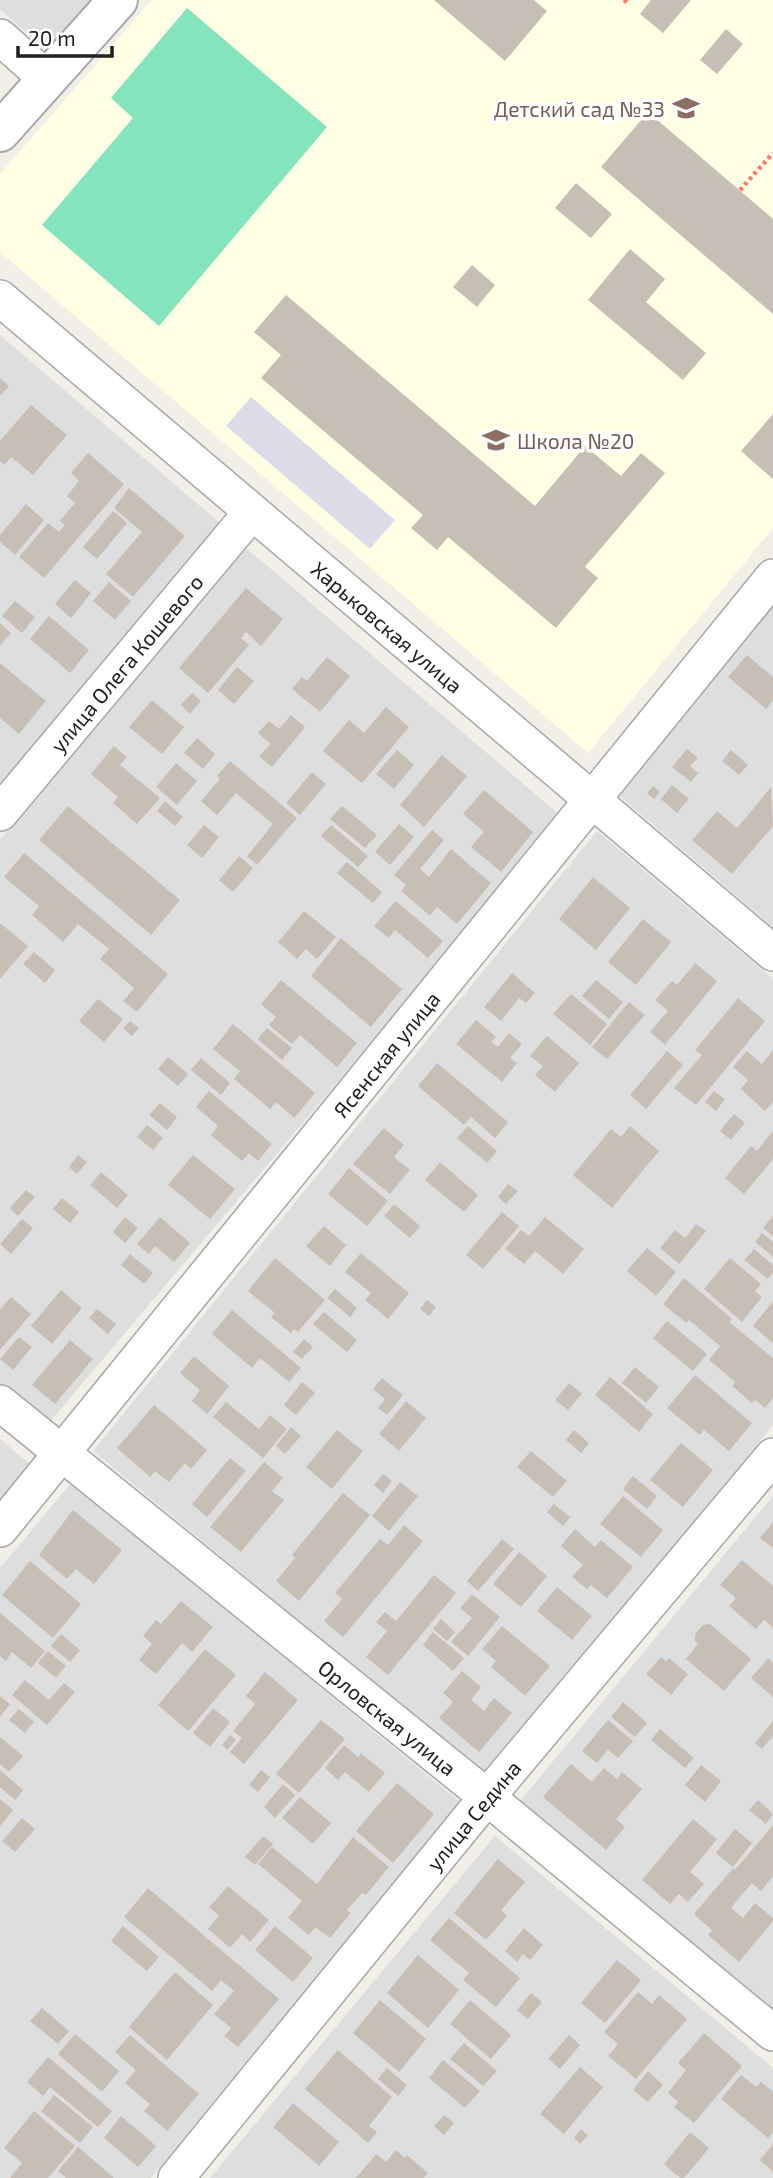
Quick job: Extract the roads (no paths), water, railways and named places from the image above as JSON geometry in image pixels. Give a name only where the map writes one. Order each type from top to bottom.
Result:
[{"type":"street","points":[[0,132],[118,0]]},
{"type":"street","points":[[0,37],[47,79]]},
{"type":"street","name":"Харьковская улица","points":[[0,298],[773,953]]},
{"type":"street","name":"улица Олега Кошевого","points":[[0,813],[252,512]]},
{"type":"street","name":"Ясенская улица","points":[[0,1529],[773,577]]},
{"type":"street","name":"Орловская улица","points":[[0,1403],[487,1797],[773,2033]]},
{"type":"street","name":"улица Седина","points":[[176,2178],[487,1797],[773,1456]]},
{"type":"place","name":"Детский сад №33","points":[[686,108]]},
{"type":"place","name":"Школа №20","points":[[496,440]]}]
